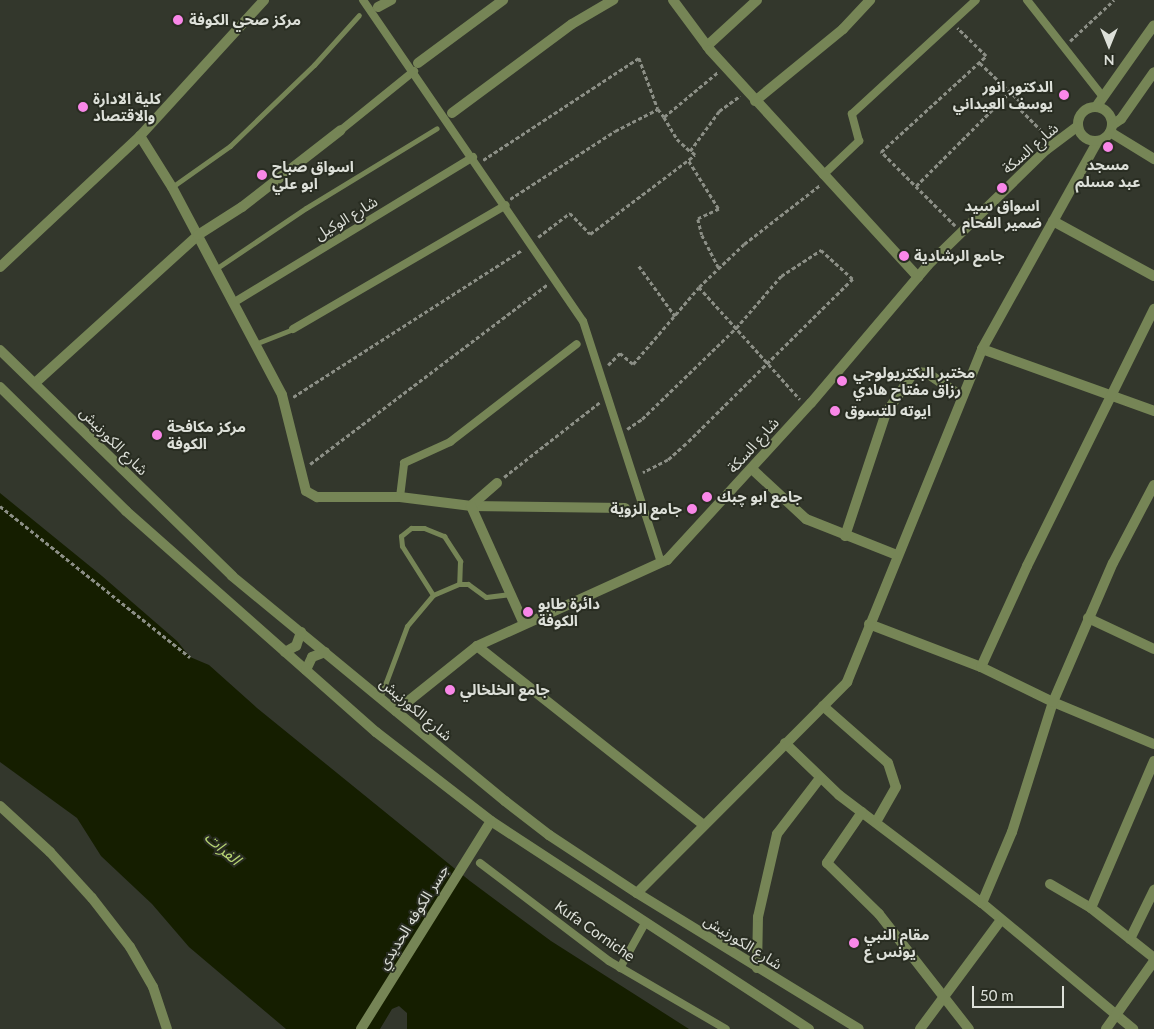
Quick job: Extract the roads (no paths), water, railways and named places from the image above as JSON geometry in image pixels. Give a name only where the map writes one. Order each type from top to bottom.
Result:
[{"type":"street","points":[[0,266],[140,136],[264,0]]},
{"type":"street","points":[[363,0],[416,67],[475,160],[557,278],[583,320],[602,372],[661,562]]},
{"type":"street","points":[[378,7],[390,0]]},
{"type":"street","points":[[35,383],[198,236],[242,207],[416,67],[503,0]]},
{"type":"street","points":[[452,112],[572,24],[613,0]]},
{"type":"street","points":[[673,0],[707,46],[755,101],[918,276]]},
{"type":"street","points":[[707,46],[757,0]]},
{"type":"street","points":[[755,101],[843,29],[870,0]]},
{"type":"street","points":[[825,177],[859,141],[852,114],[953,24],[976,0]]},
{"type":"street","points":[[1027,0],[1103,96]]},
{"type":"street","points":[[1097,142],[1086,139],[1078,126],[1085,110],[1096,107],[1154,25]]},
{"type":"street","points":[[637,893],[702,824],[847,682],[961,396],[982,349],[1097,142],[1121,119],[1154,72]]},
{"type":"street","points":[[1096,107],[1110,115],[1111,129]]},
{"type":"street","name":"شارع السكة","points":[[396,712],[477,646],[661,562],[752,469],[808,407],[918,276],[1054,143],[1078,126]]},
{"type":"street","points":[[1111,129],[1154,159]]},
{"type":"street","points":[[140,136],[172,187],[217,268],[284,403],[299,473],[306,491],[317,497],[400,497],[471,506],[625,508]]},
{"type":"street","name":"شارع الوكيل","points":[[233,303],[475,160]]},
{"type":"street","points":[[294,329],[506,204]]},
{"type":"street","points":[[1052,221],[1154,276]]},
{"type":"street","points":[[981,668],[1154,309]]},
{"type":"street","points":[[400,497],[404,463],[450,442],[577,344]]},
{"type":"street","points":[[982,349],[1112,394],[1154,411]]},
{"type":"street","name":"شارع الكورنيش","points":[[0,350],[232,576],[548,835],[757,968],[860,1029]]},
{"type":"street","points":[[845,536],[886,413],[912,375],[917,372],[926,373],[961,396]]},
{"type":"street","points":[[0,386],[126,512],[376,732],[491,821],[809,1029]]},
{"type":"street","points":[[752,469],[806,519],[897,555]]},
{"type":"street","points":[[471,506],[497,483]]},
{"type":"street","points":[[982,903],[1012,832],[1053,702],[1088,618],[1154,485]]},
{"type":"street","points":[[471,506],[524,624]]},
{"type":"street","points":[[1088,618],[1154,649]]},
{"type":"street","points":[[869,624],[981,668],[1053,702],[1154,744]]},
{"type":"street","points":[[285,652],[296,646],[301,632]]},
{"type":"street","points":[[477,646],[702,824]]},
{"type":"street","points":[[306,670],[312,657],[325,652]]},
{"type":"street","points":[[823,706],[888,763],[896,787],[876,822]]},
{"type":"street","points":[[785,743],[820,778],[982,903],[1115,1016],[1133,1029]]},
{"type":"street","points":[[1091,908],[1154,761]]},
{"type":"street","points":[[757,968],[758,917],[777,834],[820,778]]},
{"type":"street","points":[[0,806],[56,858],[130,947],[153,987],[167,1029]]},
{"type":"street","points":[[862,812],[827,863],[879,914],[969,1029]]},
{"type":"street","name":"جسر الکوفه الحديدي","points":[[361,1029],[491,821]]},
{"type":"street","name":"Kufa Corniche","points":[[480,863],[620,968],[726,1029]]},
{"type":"street","points":[[1050,884],[1091,908],[1154,960],[1106,1029]]},
{"type":"street","points":[[1130,939],[1154,890]]},
{"type":"street","points":[[920,1029],[1001,920]]},
{"type":"street","points":[[620,968],[645,923]]},
{"type":"lane","points":[[172,187],[230,146],[314,65],[359,15]]},
{"type":"lane","points":[[217,268],[306,208],[437,128]]},
{"type":"lane","points":[[255,344],[294,329]]},
{"type":"lane","points":[[433,595],[402,546],[402,536],[411,528],[424,528],[444,536],[460,561],[459,584]]},
{"type":"lane","points":[[380,699],[407,626],[433,595],[459,584],[468,584],[486,597],[510,594]]},
{"type":"water","name":"الفرات","points":[[0,493],[102,576],[177,641],[190,657],[209,665],[257,708],[470,881],[551,941],[689,1029],[407,1029],[407,1013],[399,1006],[392,1009],[380,1029],[286,1029],[189,947],[152,904],[101,856],[77,818],[0,762]]},
{"type":"place","name":"مركز صحي الكوفة","points":[[178,20]]},
{"type":"place","name":"الدكتور انور يوسف العيداني","points":[[1064,95]]},
{"type":"place","name":"كلية الادارة والاقتصاد","points":[[83,107]]},
{"type":"place","name":"مسجد عبد مسلم","points":[[1108,147]]},
{"type":"place","name":"اسواق صباح ابو علي","points":[[262,175]]},
{"type":"place","name":"اسواق سيد ضمير الفحام","points":[[1002,188]]},
{"type":"place","name":"جامع الرشادية","points":[[904,256]]},
{"type":"place","name":"مختبر البكتريولوجي رزاق مفتاح هادي","points":[[842,381]]},
{"type":"place","name":"ايوته للتسوق","points":[[835,411]]},
{"type":"place","name":"مركز مكافحة الكوفة","points":[[157,435]]},
{"type":"place","name":"جامع ابو چبك","points":[[707,497]]},
{"type":"place","name":"جامع الزوية","points":[[692,509]]},
{"type":"place","name":"دائرة طابو الكوفة","points":[[528,612]]},
{"type":"place","name":"جامع الخلخالي","points":[[450,690]]},
{"type":"place","name":"مقام النبي يونس ع","points":[[854,943]]}]
